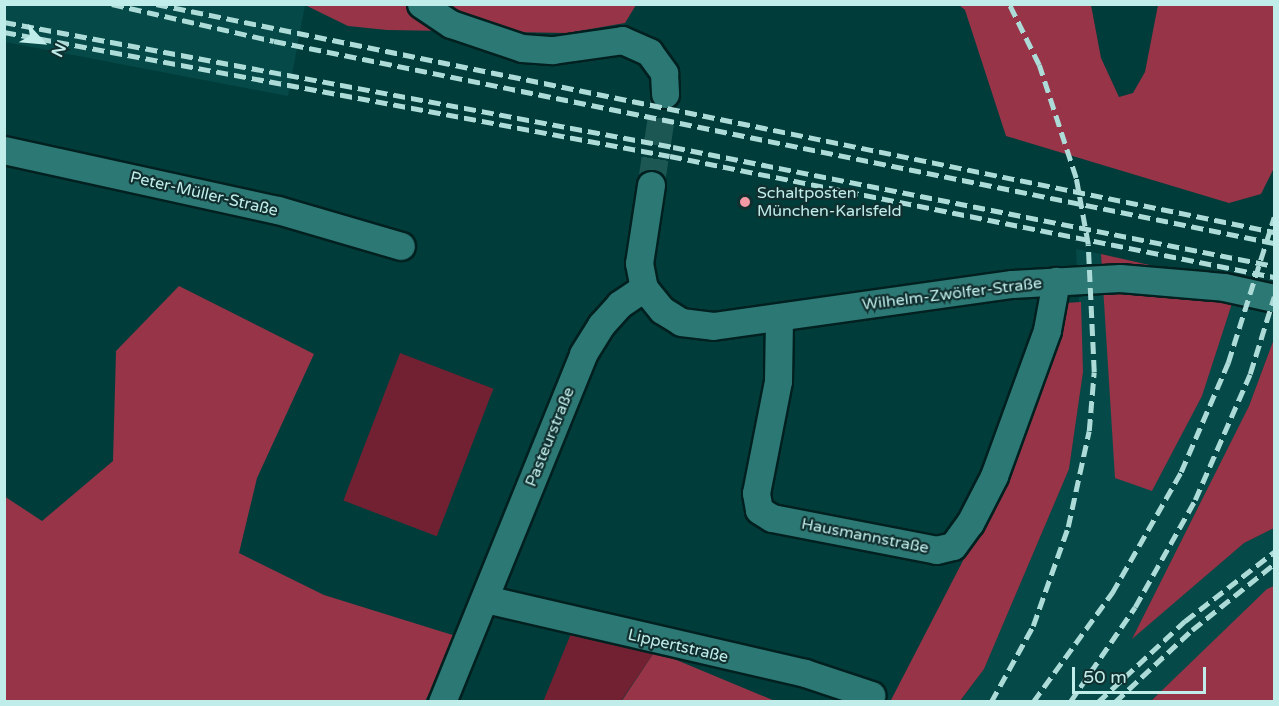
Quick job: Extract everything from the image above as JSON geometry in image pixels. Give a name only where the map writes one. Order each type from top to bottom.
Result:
[{"type":"street","points":[[421,4],[451,24],[522,48],[553,50],[622,40],[649,52],[664,73],[665,94]]},
{"type":"street","name":"Peter-Müller-Straße","points":[[4,150],[278,210],[401,246]]},
{"type":"street","points":[[644,288],[639,263],[651,185]]},
{"type":"street","name":"Wilhelm-Zwölfer-Straße","points":[[644,288],[662,310],[681,322],[713,326],[1012,284],[1056,281],[1120,278],[1178,281],[1275,298]]},
{"type":"street","name":"Hausmannstraße","points":[[779,318],[778,381],[756,493],[759,510],[772,518],[936,550],[953,546],[970,523],[993,476],[1047,330],[1056,281]]},
{"type":"street","name":"Pasteurstraße","points":[[442,702],[583,354],[601,325],[620,303],[644,288]]},
{"type":"street","name":"Lippertstraße","points":[[484,599],[805,673],[871,695]]},
{"type":"shaded area","points":[[4,5],[305,5],[288,96],[5,42]]},
{"type":"shaded area","points":[[305,5],[636,5],[625,23],[567,33],[387,30],[348,26]]},
{"type":"shaded area","points":[[959,5],[1091,5],[1101,58],[1119,97],[1133,93],[1145,72],[1158,5],[1274,5],[1274,168],[1261,194],[1229,203],[1006,136],[965,10]]},
{"type":"shaded area","points":[[1076,249],[1101,254],[1107,335],[1152,491],[1202,396],[1238,285],[1274,292],[1274,339],[1249,406],[1133,637],[1244,543],[1274,528],[1274,586],[1151,701],[960,702],[984,669],[1069,469],[1083,372]]},
{"type":"shaded area","points":[[1101,254],[1238,285],[1202,396],[1152,491],[1115,478]]},
{"type":"shaded area","points":[[179,286],[314,354],[257,478],[239,553],[324,595],[459,637],[425,701],[5,701],[4,496],[42,521],[113,461],[116,351]]},
{"type":"shaded area","points":[[1081,302],[1083,372],[1069,469],[984,669],[960,701],[890,702],[1001,487],[1064,303]]},
{"type":"shaded area","points":[[1274,339],[1274,528],[1244,543],[1132,639],[1249,406]]},
{"type":"shaded area","points":[[400,353],[493,389],[437,536],[343,501]]},
{"type":"shaded area","points":[[1274,586],[1274,701],[1151,701],[1267,589]]},
{"type":"shaded area","points":[[572,631],[655,651],[621,701],[543,702]]},
{"type":"shaded area","points":[[655,651],[775,701],[621,702]]},
{"type":"tunnel","points":[[651,185],[665,94]]},
{"type":"railway","points":[[112,4],[274,41],[1274,243]]},
{"type":"railway","points":[[156,4],[1274,232]]},
{"type":"railway","points":[[991,702],[1033,626],[1068,527],[1089,431],[1094,372],[1088,244],[1076,178],[1039,65],[1009,4]]},
{"type":"railway","points":[[4,22],[673,147],[1274,266]]},
{"type":"railway","points":[[4,32],[670,156],[1274,277]]},
{"type":"railway","points":[[1033,702],[1112,593],[1181,472],[1228,363],[1274,217]]},
{"type":"railway","points":[[1070,702],[1135,607],[1195,500],[1250,374],[1274,297]]},
{"type":"railway","points":[[1098,702],[1185,621],[1274,552]]},
{"type":"railway","points":[[1115,702],[1192,630],[1274,564]]},
{"type":"place","name":"Schaltposten München-Karlsfeld","points":[[745,202]]}]
